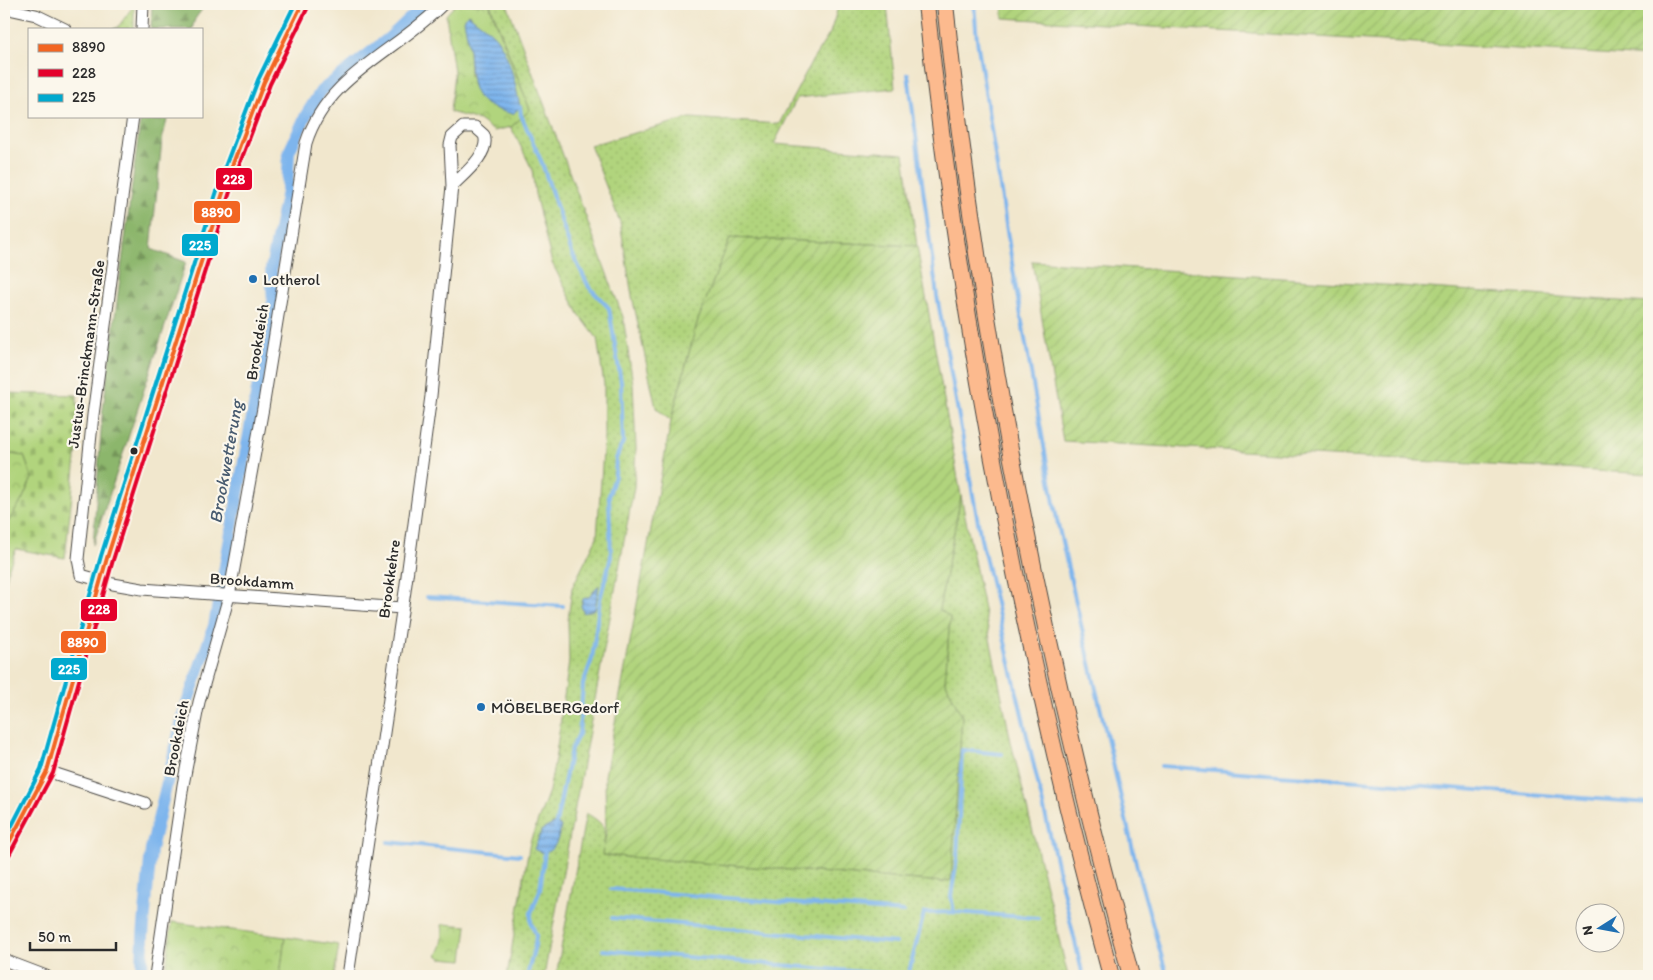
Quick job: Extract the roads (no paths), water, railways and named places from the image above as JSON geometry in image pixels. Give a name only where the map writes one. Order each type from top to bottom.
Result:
[{"type":"highway","points":[[926,4],[964,289],[993,456],[1057,763],[1111,976]]},
{"type":"highway","points":[[945,4],[983,286],[1012,453],[1075,759],[1131,976]]},
{"type":"main road","points":[[4,852],[30,809],[47,771],[81,655],[100,581],[229,174],[264,82],[302,4]]},
{"type":"street","points":[[142,4],[142,28]]},
{"type":"street","name":"Brookdeich","points":[[155,976],[176,825],[195,720],[263,408],[302,160],[310,130],[329,97],[345,82],[410,33],[443,4]]},
{"type":"street","points":[[4,8],[36,15],[64,28]]},
{"type":"street","name":"Justus-Brinckmann-Straße","points":[[100,581],[81,575],[78,552],[94,407],[133,118]]},
{"type":"street","name":"Brookkehre","points":[[348,976],[431,396],[452,186],[452,137],[463,127],[475,128],[484,135],[485,146],[476,160],[452,186]]},
{"type":"street","name":"Brookdamm","points":[[100,581],[142,589],[402,608]]},
{"type":"street","points":[[47,771],[145,803]]},
{"type":"street","points":[[4,960],[46,976]]},
{"type":"water","points":[[468,14],[495,36],[506,55],[520,107],[513,114],[488,105],[476,93],[471,75],[469,46],[464,20]]},
{"type":"water","points":[[599,585],[595,609],[584,613],[581,606],[583,599],[589,597]]},
{"type":"water","points":[[555,823],[561,826],[553,848],[545,852],[534,849],[542,830]]},
{"type":"waterway","name":"Brookwetterung","points":[[142,976],[143,936],[151,849],[184,712],[214,626],[273,302],[271,269],[287,191],[289,152],[306,115],[321,91],[389,38],[425,4]]},
{"type":"waterway","points":[[974,4],[977,40],[1015,282],[1057,520],[1139,876],[1167,976]]},
{"type":"waterway","points":[[908,74],[937,296],[981,539],[1083,976]]},
{"type":"waterway","points":[[520,107],[521,115],[542,163],[572,253],[589,287],[609,308],[621,382],[623,442],[616,459],[615,476],[609,495],[611,557],[600,599],[592,659],[583,684],[579,734],[571,749],[555,828]]},
{"type":"waterway","points":[[427,597],[563,606]]},
{"type":"waterway","points":[[954,912],[951,896],[957,859],[962,750],[1002,754]]},
{"type":"waterway","points":[[1161,766],[1649,803]]},
{"type":"waterway","points":[[388,842],[520,855]]},
{"type":"waterway","points":[[527,976],[536,935],[531,923],[531,913],[540,890],[545,850]]},
{"type":"waterway","points":[[611,889],[904,912]]},
{"type":"waterway","points":[[908,976],[924,913],[954,912],[1038,918]]},
{"type":"waterway","points":[[612,918],[896,943]]},
{"type":"waterway","points":[[603,950],[886,974]]},
{"type":"waterway","points":[[598,974],[627,976]]},
{"type":"place","name":"Lotherol","points":[[253,279]]},
{"type":"place","name":"MÖBELBERGedorf","points":[[481,707]]}]
